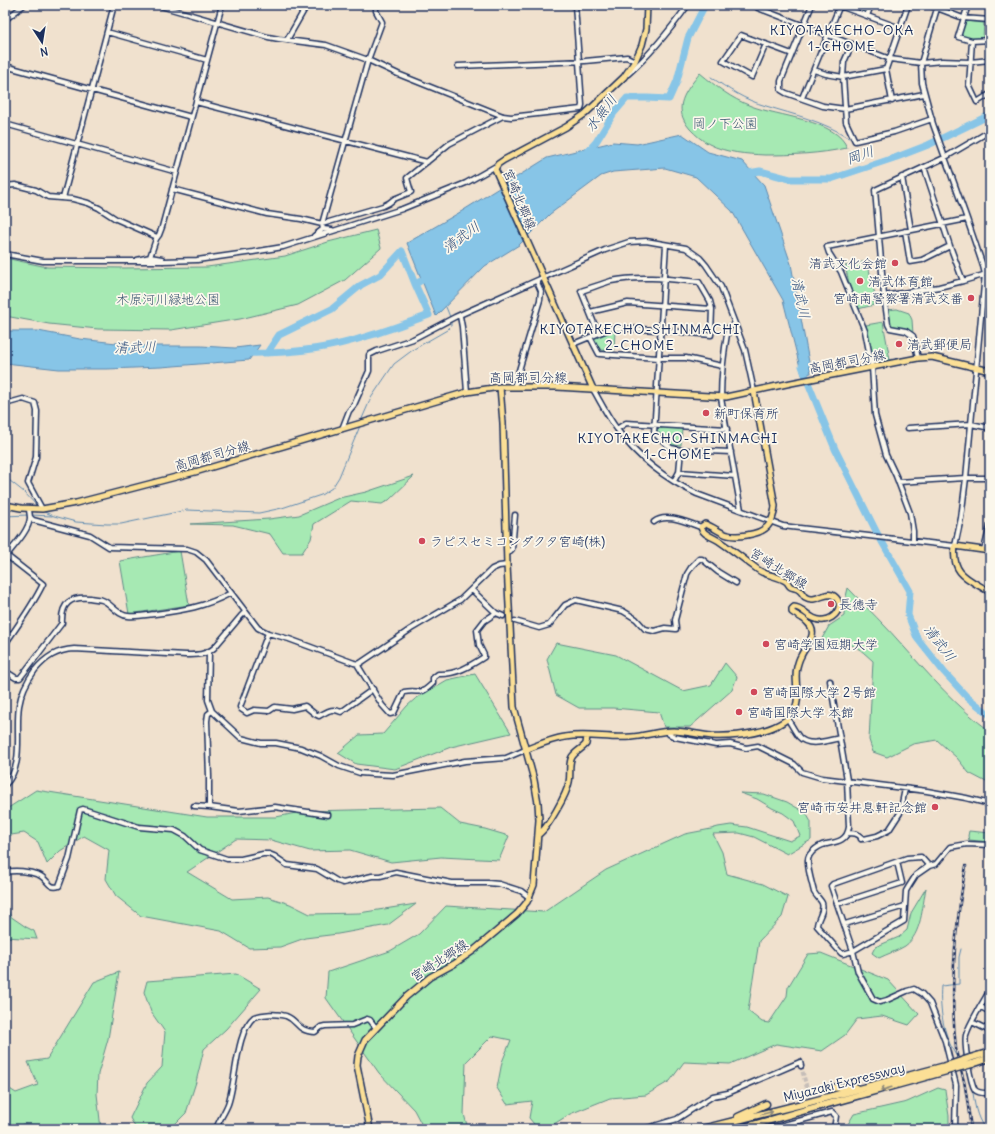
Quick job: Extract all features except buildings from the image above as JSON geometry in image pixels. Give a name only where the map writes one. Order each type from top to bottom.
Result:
[{"type":"highway","name":"Miyazaki Expressway","points":[[740,1129],[950,1068],[971,1061],[990,1052]]},
{"type":"highway","name":"Miyazaki Expressway","points":[[971,1061],[990,1058]]},
{"type":"highway","name":"Miyazaki Expressway","points":[[702,1129],[867,1087],[950,1068]]},
{"type":"highway","points":[[827,1088],[867,1087]]},
{"type":"highway","points":[[725,1123],[766,1104]]},
{"type":"main road","name":"宮崎北郷線","points":[[593,390],[495,168],[504,160],[566,127],[624,77],[635,61],[642,45],[646,29],[647,5]]},
{"type":"main road","name":"高岡都司分線","points":[[5,505],[42,509],[70,505],[147,485],[467,392],[500,387],[514,386],[656,393],[721,398],[918,358],[932,357],[990,371]]},
{"type":"main road","name":"宮崎北郷線","points":[[370,1129],[357,1065],[362,1046],[376,1028],[415,988],[430,977],[454,964],[473,951],[517,914],[530,898],[534,885],[538,835],[538,803],[534,780],[514,707],[507,565],[503,423],[500,387]]},
{"type":"main road","points":[[754,391],[775,506],[771,521]]},
{"type":"main road","name":"宮崎北郷線","points":[[771,521],[766,529],[760,533],[742,536],[727,535],[705,524],[701,527],[701,530],[705,534],[710,535],[721,542],[762,573],[786,582],[791,587],[798,589],[805,597],[819,599],[826,594],[836,597],[838,609],[836,614],[830,619],[822,620],[807,615],[800,608],[792,609],[792,612],[812,626],[813,632],[812,638],[800,656],[796,671],[798,697],[792,713],[788,718]]},
{"type":"main road","points":[[987,550],[955,546],[954,561],[963,576],[990,592]]},
{"type":"main road","points":[[525,750],[556,738],[576,736],[632,737],[674,731],[712,736],[728,736],[766,730],[788,718]]},
{"type":"main road","points":[[538,835],[545,830],[566,794],[570,775],[570,761],[573,755],[586,744],[587,736]]},
{"type":"street","points":[[5,20],[24,5]]},
{"type":"street","points":[[63,198],[114,5]]},
{"type":"street","points":[[157,5],[268,37],[326,45],[368,60],[398,74],[503,116],[511,117],[583,111],[575,5]]},
{"type":"street","points":[[150,257],[162,227],[222,5]]},
{"type":"street","points":[[287,40],[307,5]]},
{"type":"street","points":[[312,238],[322,226],[368,60],[382,22],[376,11],[376,5]]},
{"type":"street","points":[[624,77],[642,62],[664,37],[688,5]]},
{"type":"street","points":[[760,5],[758,8],[890,59],[921,63],[990,60]]},
{"type":"street","points":[[812,5],[781,81],[781,90],[823,106],[845,108],[892,101],[924,94]]},
{"type":"street","points":[[802,98],[840,5],[900,28]]},
{"type":"street","points":[[867,16],[871,5]]},
{"type":"street","points":[[892,101],[886,69],[908,5]]},
{"type":"street","points":[[929,5],[938,6],[963,18],[990,20]]},
{"type":"street","points":[[968,5],[958,37],[972,41],[990,40]]},
{"type":"street","points":[[593,390],[617,429],[643,457],[674,481],[697,494],[791,527],[955,546],[961,518],[966,478],[984,274],[983,266],[933,124],[924,94],[921,63],[938,6]]},
{"type":"street","points":[[107,32],[207,60]]},
{"type":"street","points":[[766,44],[752,77],[723,61],[741,35],[766,44],[792,54]]},
{"type":"street","points":[[972,41],[969,85],[977,102],[990,94]]},
{"type":"street","points":[[852,44],[844,62],[843,77],[846,122],[855,141],[894,132],[932,119]]},
{"type":"street","points":[[458,66],[580,61],[627,57],[635,61]]},
{"type":"street","points":[[5,66],[191,117]]},
{"type":"street","points":[[814,70],[843,77],[886,69]]},
{"type":"street","points":[[196,102],[427,162]]},
{"type":"street","points":[[322,226],[389,204],[394,199],[411,192],[407,178],[457,140],[503,116]]},
{"type":"street","points":[[5,124],[176,172]]},
{"type":"street","points":[[918,358],[913,336],[906,332],[890,328],[888,324],[884,296],[875,190],[924,167],[990,132]]},
{"type":"street","points":[[924,167],[963,281]]},
{"type":"street","points":[[5,254],[43,261],[163,262],[198,260],[253,252],[283,246],[384,216],[466,183],[495,168]]},
{"type":"street","points":[[902,177],[911,230]]},
{"type":"street","points":[[5,186],[15,185],[36,190],[48,197],[73,199],[88,203],[100,208],[116,219],[157,237]]},
{"type":"street","points":[[172,189],[267,214],[301,219],[334,231]]},
{"type":"street","points":[[913,541],[910,513],[886,455],[875,415],[865,331],[841,272],[827,247],[967,219]]},
{"type":"street","points":[[906,231],[910,262],[922,260],[950,246]]},
{"type":"street","points":[[342,429],[349,411],[354,405],[369,371],[369,355],[413,339],[597,253],[629,242],[646,241],[686,248],[700,258],[706,265],[721,287],[746,350],[754,391]]},
{"type":"street","points":[[666,245],[654,433],[671,448],[681,450],[731,452]]},
{"type":"street","points":[[135,261],[150,257],[162,259],[163,262]]},
{"type":"street","points":[[884,296],[940,287],[990,273]]},
{"type":"street","points":[[573,344],[612,328],[660,330],[711,335],[712,309],[710,301],[699,282],[663,278],[631,278],[611,281],[581,291],[598,333]]},
{"type":"street","points":[[514,386],[540,300],[541,291],[537,282]]},
{"type":"street","points":[[590,312],[628,303],[712,309]]},
{"type":"street","points":[[460,316],[467,392]]},
{"type":"street","points":[[735,324],[728,328],[722,366],[721,398],[741,510]]},
{"type":"street","points":[[590,337],[599,354],[658,358],[686,358],[722,366]]},
{"type":"street","points":[[5,404],[23,399],[35,403],[37,411],[36,457],[28,483],[42,509]]},
{"type":"street","points":[[617,429],[626,423],[727,429]]},
{"type":"street","points":[[908,428],[971,424],[990,428]]},
{"type":"street","points":[[674,481],[679,472],[681,450]]},
{"type":"street","points":[[679,472],[735,476]]},
{"type":"street","points":[[898,482],[990,478]]},
{"type":"street","points":[[5,644],[24,618],[43,584],[6,556],[22,536],[28,525],[30,517],[29,508]]},
{"type":"street","points":[[507,554],[512,549],[515,515]]},
{"type":"street","points":[[30,517],[33,520],[90,535],[109,547],[192,550],[202,556],[258,628],[268,634],[289,639],[357,664],[382,705],[390,714],[394,713],[396,710],[404,692],[411,691],[419,693],[426,690],[433,683],[433,678],[438,674],[456,672],[484,657],[478,645],[477,630],[484,621],[496,614]]},
{"type":"street","points":[[654,522],[660,518],[669,518],[701,527]]},
{"type":"street","points":[[987,550],[990,524]]},
{"type":"street","points":[[515,621],[539,628],[549,626],[565,605],[576,600],[623,611],[636,620],[645,629],[654,631],[665,628],[676,629],[675,620],[687,574],[699,559],[702,559],[718,572],[736,583]]},
{"type":"street","points":[[357,664],[411,629],[460,600],[492,569],[507,565]]},
{"type":"street","points":[[472,590],[496,614],[503,616]]},
{"type":"street","points":[[5,671],[16,678],[20,678],[62,623],[61,613],[68,602],[73,599],[84,598],[103,600],[124,616],[133,616],[188,609],[215,601],[231,593]]},
{"type":"street","points":[[5,785],[11,778],[16,767],[18,715],[21,697],[30,677],[38,666],[49,656],[74,648],[197,655],[209,652],[245,612]]},
{"type":"street","points":[[268,634],[240,707],[247,713],[254,710],[269,711],[275,708],[292,709],[301,706],[305,706],[319,716],[327,711],[338,710],[342,712],[373,690]]},
{"type":"street","points":[[209,652],[208,700],[212,711],[241,738],[261,743],[276,743],[301,748],[321,756],[339,766],[360,773],[393,775],[465,761],[506,758],[525,750]]},
{"type":"street","points":[[830,681],[847,780],[849,827],[848,833],[840,841],[818,847],[809,855],[807,861],[814,892],[822,905],[822,912],[816,924],[841,953],[843,954],[853,951],[904,921],[906,891],[909,886],[916,875],[929,866],[936,864],[951,846],[967,844],[990,845]]},
{"type":"street","points":[[208,806],[209,776],[207,721],[208,714],[212,711]]},
{"type":"street","points":[[788,718],[799,737],[805,742],[813,743],[840,738]]},
{"type":"street","points":[[668,731],[669,734],[675,737],[716,745],[730,744],[746,748],[758,746],[794,764],[802,772],[822,778],[847,780],[864,784],[966,798],[990,804]]},
{"type":"street","points":[[848,833],[855,833],[861,839],[864,839],[877,836],[889,830],[900,813],[905,789]]},
{"type":"street","points":[[194,806],[208,806],[239,811],[275,807],[328,814]]},
{"type":"street","points":[[5,872],[18,871],[36,874],[42,876],[52,887],[60,886],[69,859],[80,810],[85,810],[135,826],[177,831],[200,850],[227,859],[241,859],[269,854],[287,866],[317,869],[343,883],[396,872],[452,884],[499,884],[521,891],[530,898]]},
{"type":"street","points":[[929,866],[921,857],[907,858],[831,886],[845,924],[858,972],[873,998],[880,1002],[907,990],[914,989],[922,994],[930,1003],[945,1041],[956,1085],[955,1129]]},
{"type":"street","points":[[837,904],[902,883],[897,862]]},
{"type":"street","points":[[845,924],[905,906]]},
{"type":"street","points":[[990,990],[966,1034],[965,1048],[973,1084],[976,1090],[980,1093],[990,1093]]},
{"type":"street","points":[[981,1007],[990,1012]]},
{"type":"street","points":[[216,1129],[228,1104],[233,1086],[237,1058],[248,1023],[254,1018],[269,1015],[286,1016],[302,1030],[309,1032],[315,1032],[321,1027],[326,1026],[352,1025],[367,1019],[370,1020],[376,1028]]},
{"type":"street","points":[[972,1022],[990,1032]]},
{"type":"street","points":[[644,1129],[677,1119],[713,1096],[728,1093],[800,1062],[801,1066]]},
{"type":"street","points":[[769,1129],[815,1115],[832,1112],[836,1116],[834,1129]]},
{"type":"green space","points":[[844,5],[869,5],[866,13]]},
{"type":"green space","points":[[965,21],[984,23],[983,38],[972,39],[960,36]]},
{"type":"green space","name":"岡ノ下公園","points":[[700,73],[724,92],[743,103],[762,110],[805,120],[832,131],[841,139],[847,148],[806,154],[765,155],[729,151],[709,144],[690,129],[684,121],[682,114],[681,106],[686,93]]},
{"type":"green space","name":"木原河川緑地公園","points":[[376,230],[381,248],[345,280],[298,305],[240,319],[171,330],[98,329],[49,324],[5,316],[5,258],[47,267],[207,267],[285,256],[328,242]]},
{"type":"green space","name":"清武体育館","points":[[867,261],[875,295],[872,296],[874,305],[858,309],[856,299],[853,300],[845,266]]},
{"type":"green space","points":[[897,309],[909,313],[912,320],[913,334],[891,327],[887,310]]},
{"type":"green space","points":[[883,322],[890,360],[874,363],[866,325]]},
{"type":"green space","points":[[609,331],[615,331],[614,351],[600,350],[593,337]]},
{"type":"green space","points":[[656,425],[682,427],[681,445],[672,445],[656,430]]},
{"type":"green space","points":[[414,476],[389,500],[382,504],[351,501],[314,524],[311,539],[302,553],[283,553],[270,534],[233,525],[190,524],[269,519],[299,515],[339,498],[366,492]]},
{"type":"green space","points":[[180,551],[189,605],[129,614],[120,561]]},
{"type":"green space","points":[[848,588],[945,692],[990,731],[990,784],[969,773],[957,758],[937,740],[913,744],[887,757],[873,752],[869,740],[873,661],[854,646],[820,642],[829,626],[844,616],[844,605]]},
{"type":"green space","points":[[556,643],[616,655],[683,691],[711,685],[725,663],[737,677],[732,690],[690,727],[664,727],[659,712],[613,708],[579,708],[556,695],[547,659]]},
{"type":"green space","points":[[475,674],[511,733],[451,747],[395,769],[356,764],[338,753],[359,735],[383,734],[415,699],[447,680]]},
{"type":"green space","points":[[36,790],[207,817],[276,817],[306,811],[440,808],[460,824],[509,836],[499,860],[441,857],[391,862],[350,850],[310,851],[271,840],[236,839],[187,872],[232,899],[268,897],[290,904],[310,914],[359,913],[416,904],[388,925],[305,938],[280,947],[249,948],[221,931],[141,916],[116,896],[106,879],[109,850],[84,836],[60,851],[47,864],[38,842],[24,833],[5,836],[5,810]]},
{"type":"green space","points":[[740,793],[764,794],[787,802],[806,813],[811,822],[811,840],[787,854],[754,837],[739,833],[713,834],[722,852],[727,874],[763,884],[788,897],[782,917],[759,941],[748,1011],[762,1022],[769,1023],[787,996],[788,987],[808,954],[821,953],[888,980],[919,1014],[909,1025],[882,1016],[857,1019],[845,1035],[822,1051],[776,1044],[730,1064],[684,1062],[670,1081],[646,1095],[610,1098],[570,1114],[546,1129],[538,1129],[529,1118],[532,1101],[507,1104],[497,1088],[502,1062],[511,1040],[492,1036],[466,1062],[464,1114],[468,1129],[424,1129],[414,1110],[379,1073],[326,998],[328,972],[390,951],[419,934],[446,906],[544,912],[606,870],[685,834],[731,825],[747,827],[790,841],[800,836],[794,821],[783,813],[757,799]]},
{"type":"green space","points":[[969,831],[990,833],[990,842],[969,840]]},
{"type":"green space","points":[[926,888],[920,920],[915,935],[911,941],[902,948],[879,958],[872,953],[875,947],[899,937],[907,930],[911,913]]},
{"type":"green space","points":[[5,900],[10,916],[34,931],[37,939],[5,937]]},
{"type":"green space","points":[[119,972],[108,1039],[98,1074],[97,1094],[101,1129],[54,1129],[52,1127],[22,1124],[23,1129],[5,1129],[5,1086],[16,1093],[38,1085],[28,1062],[47,1059],[94,982]]},
{"type":"green space","points":[[236,974],[261,989],[226,1029],[204,1049],[196,1082],[186,1113],[170,1129],[136,1129],[130,1118],[147,1083],[162,1067],[165,1032],[151,1012],[144,992],[147,981]]},
{"type":"green space","points":[[938,1088],[945,1090],[949,1116],[949,1129],[845,1129],[854,1114],[907,1102]]},
{"type":"water","points":[[682,134],[708,152],[742,161],[764,185],[791,264],[811,373],[802,375],[783,300],[732,211],[696,177],[665,168],[613,172],[601,176],[550,214],[519,245],[485,266],[436,316],[407,243],[547,158],[613,142],[637,144]]},
{"type":"water","points":[[5,331],[38,331],[80,339],[144,346],[201,346],[235,348],[260,345],[249,360],[161,367],[59,369],[5,363]]},
{"type":"waterway","name":"水無川","points":[[585,154],[596,142],[614,113],[627,98],[669,99],[677,81],[688,38],[705,5]]},
{"type":"waterway","points":[[711,77],[730,90],[751,101],[819,123],[849,138]]},
{"type":"waterway","name":"岡川","points":[[743,174],[760,171],[790,179],[831,179],[928,145],[990,115]]},
{"type":"waterway","name":"清武川","points":[[267,353],[279,335],[332,309],[361,285],[380,275],[402,251],[415,284]]},
{"type":"waterway","name":"清武川","points":[[244,353],[275,353],[307,350],[353,341],[429,315],[415,284],[430,276]]},
{"type":"waterway","points":[[446,307],[450,317]]},
{"type":"waterway","points":[[361,421],[371,398],[394,364],[414,349],[447,330],[451,326],[451,320]]},
{"type":"waterway","name":"清武川","points":[[802,366],[835,449],[877,533],[910,591],[908,615],[917,638],[944,672],[967,697],[990,715]]},
{"type":"waterway","points":[[42,511],[76,522],[121,524],[187,510],[259,513],[282,508],[321,495],[332,488],[339,477],[360,426]]},
{"type":"waterway","points":[[5,477],[24,492],[38,507]]},
{"type":"waterway","points":[[5,516],[28,515]]},
{"type":"waterway","points":[[31,515],[52,516]]},
{"type":"waterway","points":[[959,1060],[946,1034],[942,1015],[941,986],[959,984],[959,957],[961,949]]},
{"type":"waterway","points":[[965,1069],[968,1075]]},
{"type":"waterway","points":[[972,1087],[977,1114],[985,1129]]},
{"type":"tunnel","points":[[801,1066],[814,1114]]},
{"type":"railway","points":[[966,866],[956,934],[953,1002],[958,1060],[964,1081],[971,1129]]},
{"type":"place","name":"清武文化会館","points":[[895,263]]},
{"type":"place","name":"清武体育館","points":[[860,281]]},
{"type":"place","name":"宮崎南警察署清武交番","points":[[971,298]]},
{"type":"place","name":"清武郵便局","points":[[899,344]]},
{"type":"place","name":"新町保育所","points":[[706,413]]},
{"type":"place","name":"ラピスセミコンダクタ宮崎(株)","points":[[422,541]]},
{"type":"place","name":"長徳寺","points":[[831,604]]},
{"type":"place","name":"宮崎学園短期大学","points":[[766,644]]},
{"type":"place","name":"宮崎国際大学 2号館","points":[[754,692]]},
{"type":"place","name":"宮崎国際大学 本館","points":[[739,712]]},
{"type":"place","name":"宮崎市安井息軒記念館","points":[[935,807]]},
{"type":"district","name":"KIYOTAKECHO-OKA 1-CHOME","points":[[842,38]]},
{"type":"district","name":"KIYOTAKECHO-SHINMACHI 2-CHOME","points":[[640,338]]},
{"type":"district","name":"KIYOTAKECHO-SHINMACHI 1-CHOME","points":[[678,446]]}]
